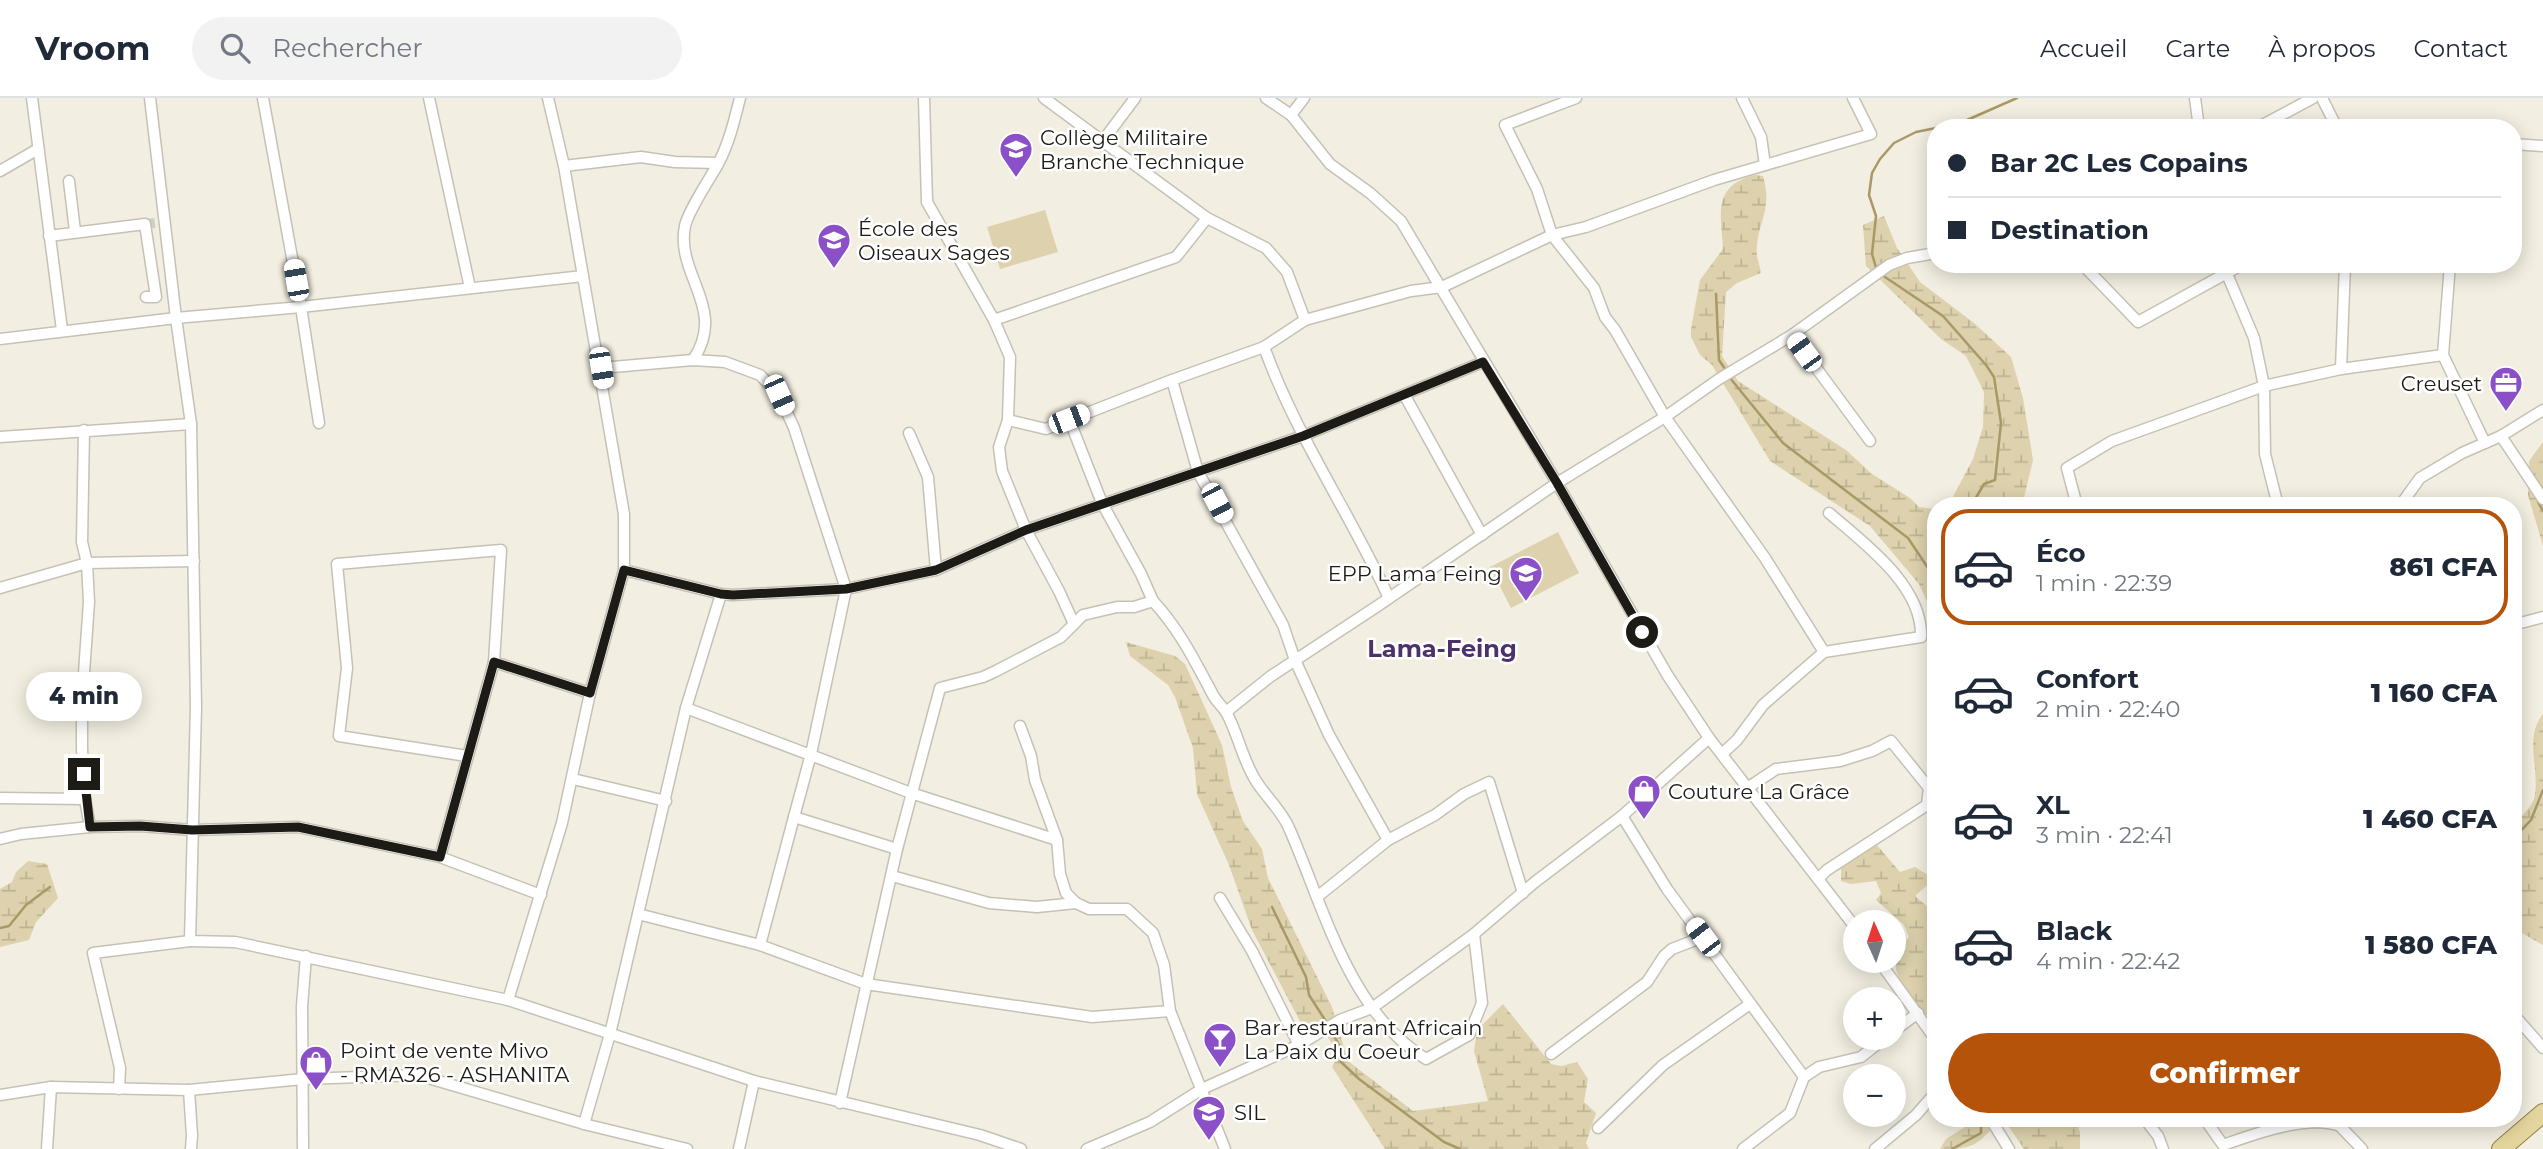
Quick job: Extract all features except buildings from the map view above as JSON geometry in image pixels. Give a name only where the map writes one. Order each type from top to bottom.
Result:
[{"type":"main road","points":[[2501,1149],[2543,1113]]},
{"type":"street","points":[[32,98],[62,330]]},
{"type":"street","points":[[150,98],[191,424],[196,707],[190,941]]},
{"type":"street","points":[[263,98],[301,307],[318,423]]},
{"type":"street","points":[[429,98],[470,288]]},
{"type":"street","points":[[508,1000],[573,779],[590,693],[624,570],[624,514],[601,368],[565,166],[548,98]]},
{"type":"street","points":[[694,360],[701,348],[707,317],[685,252],[685,225],[730,139],[740,98]]},
{"type":"street","points":[[925,98],[927,202],[993,320],[1010,357],[1007,420],[999,446],[1002,471],[1026,530],[1074,624]]},
{"type":"street","points":[[1044,98],[1207,218],[1266,248],[1287,272],[1305,320]]},
{"type":"street","points":[[1102,142],[1135,98]]},
{"type":"street","points":[[1266,98],[1291,115],[1330,164],[1370,193],[1401,221],[1668,676],[1709,738],[1843,911]]},
{"type":"street","points":[[1291,115],[1304,98]]},
{"type":"street","points":[[1576,98],[1505,125],[1537,189],[1552,235],[1594,288],[1605,317],[1665,417],[1765,558],[1824,652]]},
{"type":"street","points":[[1742,98],[1762,137],[1765,165]]},
{"type":"street","points":[[1007,420],[1046,429],[1264,347],[1305,320],[1411,291],[1442,287],[1552,235],[1586,227],[1714,180],[1871,134],[1853,98]]},
{"type":"street","points":[[2195,98],[2198,119]]},
{"type":"street","points":[[2274,119],[2313,98]]},
{"type":"street","points":[[2322,98],[2332,119]]},
{"type":"street","points":[[2522,145],[2543,146]]},
{"type":"street","points":[[0,171],[38,149]]},
{"type":"street","points":[[565,166],[641,157],[675,162],[718,163]]},
{"type":"street","points":[[69,180],[75,231]]},
{"type":"street","points":[[993,320],[1176,257],[1207,218]]},
{"type":"street","points":[[50,236],[145,224],[156,297],[146,297]]},
{"type":"street","points":[[1226,712],[1295,660],[1557,483],[1792,335],[1889,265],[1927,255]]},
{"type":"street","points":[[2091,273],[2138,322],[2227,274],[2254,338],[2264,386],[2265,454],[2276,497]]},
{"type":"street","points":[[2341,369],[2345,273]]},
{"type":"street","points":[[2449,273],[2443,355],[2485,443]]},
{"type":"street","points":[[0,339],[62,330],[583,276]]},
{"type":"street","points":[[1792,335],[1870,441]]},
{"type":"street","points":[[1264,347],[1303,436],[1389,598]]},
{"type":"street","points":[[2075,497],[2067,468],[2112,441],[2264,386],[2341,369],[2443,355]]},
{"type":"street","points":[[601,368],[694,360],[725,362],[760,375],[779,395],[794,428],[846,589],[811,754],[760,945]]},
{"type":"street","points":[[624,570],[721,594],[846,589],[936,570],[1026,530],[1303,436],[1483,362]]},
{"type":"street","points":[[1172,380],[1198,472],[1283,625],[1295,660],[1329,735],[1388,840]]},
{"type":"street","points":[[1405,396],[1482,535]]},
{"type":"street","points":[[2406,497],[2420,478],[2462,453],[2501,436],[2543,410]]},
{"type":"street","points":[[1069,419],[1102,503],[1153,601],[1171,620],[1200,668],[1214,698],[1226,712],[1256,781],[1288,825],[1337,947],[1372,1008],[1390,1029],[1426,1059],[1469,1035],[1482,1003],[1474,934]]},
{"type":"street","points":[[0,437],[191,424]]},
{"type":"street","points":[[84,430],[82,542],[87,564],[89,602],[82,701],[85,799],[90,827]]},
{"type":"street","points":[[909,433],[928,477],[936,570]]},
{"type":"street","points":[[2501,436],[2540,495]]},
{"type":"street","points":[[1723,754],[1763,705],[1824,652],[1921,637],[1922,628],[1907,590],[1895,572],[1829,513]]},
{"type":"street","points":[[440,857],[494,662],[501,550],[337,564],[347,668],[339,736],[467,755]]},
{"type":"street","points":[[0,588],[87,564],[194,561]]},
{"type":"street","points":[[584,1124],[610,1034],[686,708],[721,594]]},
{"type":"street","points":[[841,1103],[897,849],[940,688],[984,677],[996,671],[1062,637],[1083,615],[1117,607],[1134,607],[1153,601]]},
{"type":"street","points":[[2522,623],[2543,617]]},
{"type":"street","points":[[494,662],[590,693]]},
{"type":"street","points":[[686,708],[911,793],[1057,840]]},
{"type":"street","points":[[1020,726],[1057,840],[1060,874],[1066,893],[1076,904]]},
{"type":"street","points":[[1092,1148],[1150,1122],[1202,1089],[1299,1045],[1340,1020],[1372,1008],[1474,934],[1622,816],[1709,738]]},
{"type":"street","points":[[1749,787],[1776,768],[1840,761],[1872,751],[1891,741],[1927,786]]},
{"type":"street","points":[[573,779],[666,800]]},
{"type":"street","points":[[1317,897],[1388,840],[1435,815],[1464,793],[1489,782],[1523,893]]},
{"type":"street","points":[[0,798],[85,799]]},
{"type":"street","points":[[1819,878],[1827,870],[1927,805]]},
{"type":"street","points":[[1622,816],[1667,889],[1804,1077]]},
{"type":"street","points":[[794,817],[897,849]]},
{"type":"street","points":[[0,839],[90,827],[140,826],[192,830],[298,827],[440,857],[541,895]]},
{"type":"street","points":[[892,876],[989,903],[1037,907],[1076,904],[1089,909],[1127,909],[1153,933],[1164,965],[1170,1011],[1225,1149]]},
{"type":"street","points":[[1220,898],[1252,951],[1299,1045]]},
{"type":"street","points":[[638,914],[760,945],[866,984],[1092,1017],[1170,1011]]},
{"type":"street","points":[[1551,1054],[1647,982],[1664,956],[1672,949],[1703,937]]},
{"type":"street","points":[[119,1089],[120,1068],[93,953],[190,941],[235,942],[508,1000],[754,1081],[996,1139],[1021,1149]]},
{"type":"street","points":[[303,1149],[302,1006],[306,956]]},
{"type":"street","points":[[1889,973],[1927,1026]]},
{"type":"street","points":[[1598,1128],[1663,1065],[1750,1004]]},
{"type":"street","points":[[1906,1022],[1918,1013]]},
{"type":"street","points":[[2522,1024],[2543,1048]]},
{"type":"street","points":[[1743,1149],[1790,1113],[1804,1077],[1819,1067],[1861,1057],[1870,1050]]},
{"type":"street","points":[[0,1095],[51,1087],[188,1090],[303,1079],[418,1075],[584,1124],[687,1149]]},
{"type":"street","points":[[739,1149],[754,1081]]},
{"type":"street","points":[[47,1149],[51,1087]]},
{"type":"street","points":[[188,1090],[191,1149]]},
{"type":"street","points":[[1875,1149],[1927,1102]]},
{"type":"street","points":[[1996,1127],[2010,1149]]},
{"type":"street","points":[[2151,1127],[2163,1149]]},
{"type":"street","points":[[2210,1127],[2223,1145],[2279,1127]]},
{"type":"street","points":[[2341,1127],[2362,1149]]},
{"type":"street","points":[[996,1139],[1009,1149]]},
{"type":"green space","points":[[1755,175],[1763,176],[1766,189],[1765,210],[1757,245],[1761,273],[1737,283],[1726,292],[1722,356],[1738,381],[1846,450],[1872,474],[1910,498],[1919,507],[1927,508],[1927,602],[1919,584],[1870,526],[1770,461],[1712,365],[1700,355],[1691,337],[1700,280],[1723,249],[1722,203],[1725,194],[1741,180]]},
{"type":"green space","points":[[1045,210],[1058,252],[1000,269],[987,227]]},
{"type":"green space","points":[[1884,216],[1897,248],[1920,282],[1974,323],[2011,357],[2023,398],[2033,460],[2024,497],[1953,497],[1973,459],[1983,427],[1984,392],[1966,356],[1941,339],[1866,266],[1863,225]]},
{"type":"green space","points":[[2543,442],[2543,546],[2528,495],[2529,461]]},
{"type":"green space","points":[[1558,532],[1579,573],[1511,608],[1490,567]]},
{"type":"green space","points":[[1126,642],[1175,656],[1185,664],[1222,745],[1231,787],[1243,821],[1262,849],[1268,878],[1332,1007],[1348,1061],[1413,1111],[1488,1101],[1474,1051],[1477,1030],[1503,1004],[1551,1064],[1561,1066],[1577,1062],[1588,1079],[1584,1102],[1596,1113],[1586,1143],[1589,1149],[1385,1149],[1332,1067],[1337,1057],[1335,1048],[1318,1023],[1310,1029],[1303,1027],[1252,930],[1229,865],[1197,794],[1193,748],[1175,697],[1168,685],[1130,656]]},
{"type":"green space","points":[[2543,714],[2543,945],[2522,933],[2522,815],[2534,799],[2536,788],[2533,744],[2537,724]]},
{"type":"green space","points":[[1876,844],[1900,872],[1915,867],[1927,875],[1927,885],[1915,896],[1927,906],[1927,1015],[1901,983],[1897,973],[1906,973],[1906,941],[1909,937],[1906,930],[1906,910],[1887,910],[1876,900],[1881,893],[1876,881],[1851,884],[1841,881],[1841,868]]},
{"type":"green space","points":[[28,861],[47,864],[58,898],[36,922],[29,940],[0,947],[0,889],[12,882],[16,872]]},
{"type":"green space","points":[[1965,1127],[1993,1127],[1981,1140],[1969,1146],[1940,1149],[1946,1139]]},
{"type":"green space","points":[[2009,1127],[2078,1127],[2080,1132],[2080,1149],[2024,1149]]},
{"type":"waterway","points":[[1969,119],[2017,98]]},
{"type":"waterway","points":[[1877,271],[1872,254],[1876,216],[1869,195],[1872,173],[1894,143],[1927,130]]},
{"type":"waterway","points":[[1882,275],[1943,316],[1994,377],[2001,423],[1995,480],[1984,484],[1976,497]]},
{"type":"waterway","points":[[1716,294],[1719,360],[1727,372]]},
{"type":"waterway","points":[[1730,378],[1783,443],[1908,538],[1927,566]]},
{"type":"waterway","points":[[2539,498],[2538,502],[2543,511]]},
{"type":"waterway","points":[[2522,830],[2531,820],[2543,790]]},
{"type":"waterway","points":[[0,928],[9,926],[26,905],[50,887]]},
{"type":"waterway","points":[[1272,907],[1306,977],[1309,995],[1327,1023]]},
{"type":"waterway","points":[[1330,1029],[1339,1045],[1341,1062],[1359,1079],[1444,1142],[1460,1149]]},
{"type":"waterway","points":[[1952,1149],[1981,1133],[1981,1127]]},
{"type":"tunnel","points":[[145,224],[164,222]]},
{"type":"place","name":"Collège Militaire Branche Technique","points":[[1016,179]]},
{"type":"place","name":"École des Oiseaux Sages","points":[[834,270]]},
{"type":"place","name":"Creuset","points":[[2506,413]]},
{"type":"place","name":"EPP Lama Feing","points":[[1526,603]]},
{"type":"place","name":"Couture La Grâce","points":[[1644,821]]},
{"type":"place","name":"Bar-restaurant Africain La Paix du Coeur","points":[[1220,1069]]},
{"type":"place","name":"Point de vente Mivo - RMA326 - ASHANITA","points":[[316,1092]]},
{"type":"place","name":"SIL","points":[[1209,1142]]},
{"type":"district","name":"Lama-Feing","points":[[1442,648]]},
{"type":"route","points":[[84,774],[90,827],[140,826],[192,830],[298,827],[440,857],[494,662],[590,693],[624,570],[733,595],[846,589],[936,570],[1026,530],[1303,436],[1483,362],[1530,437],[1642,632]]}]
